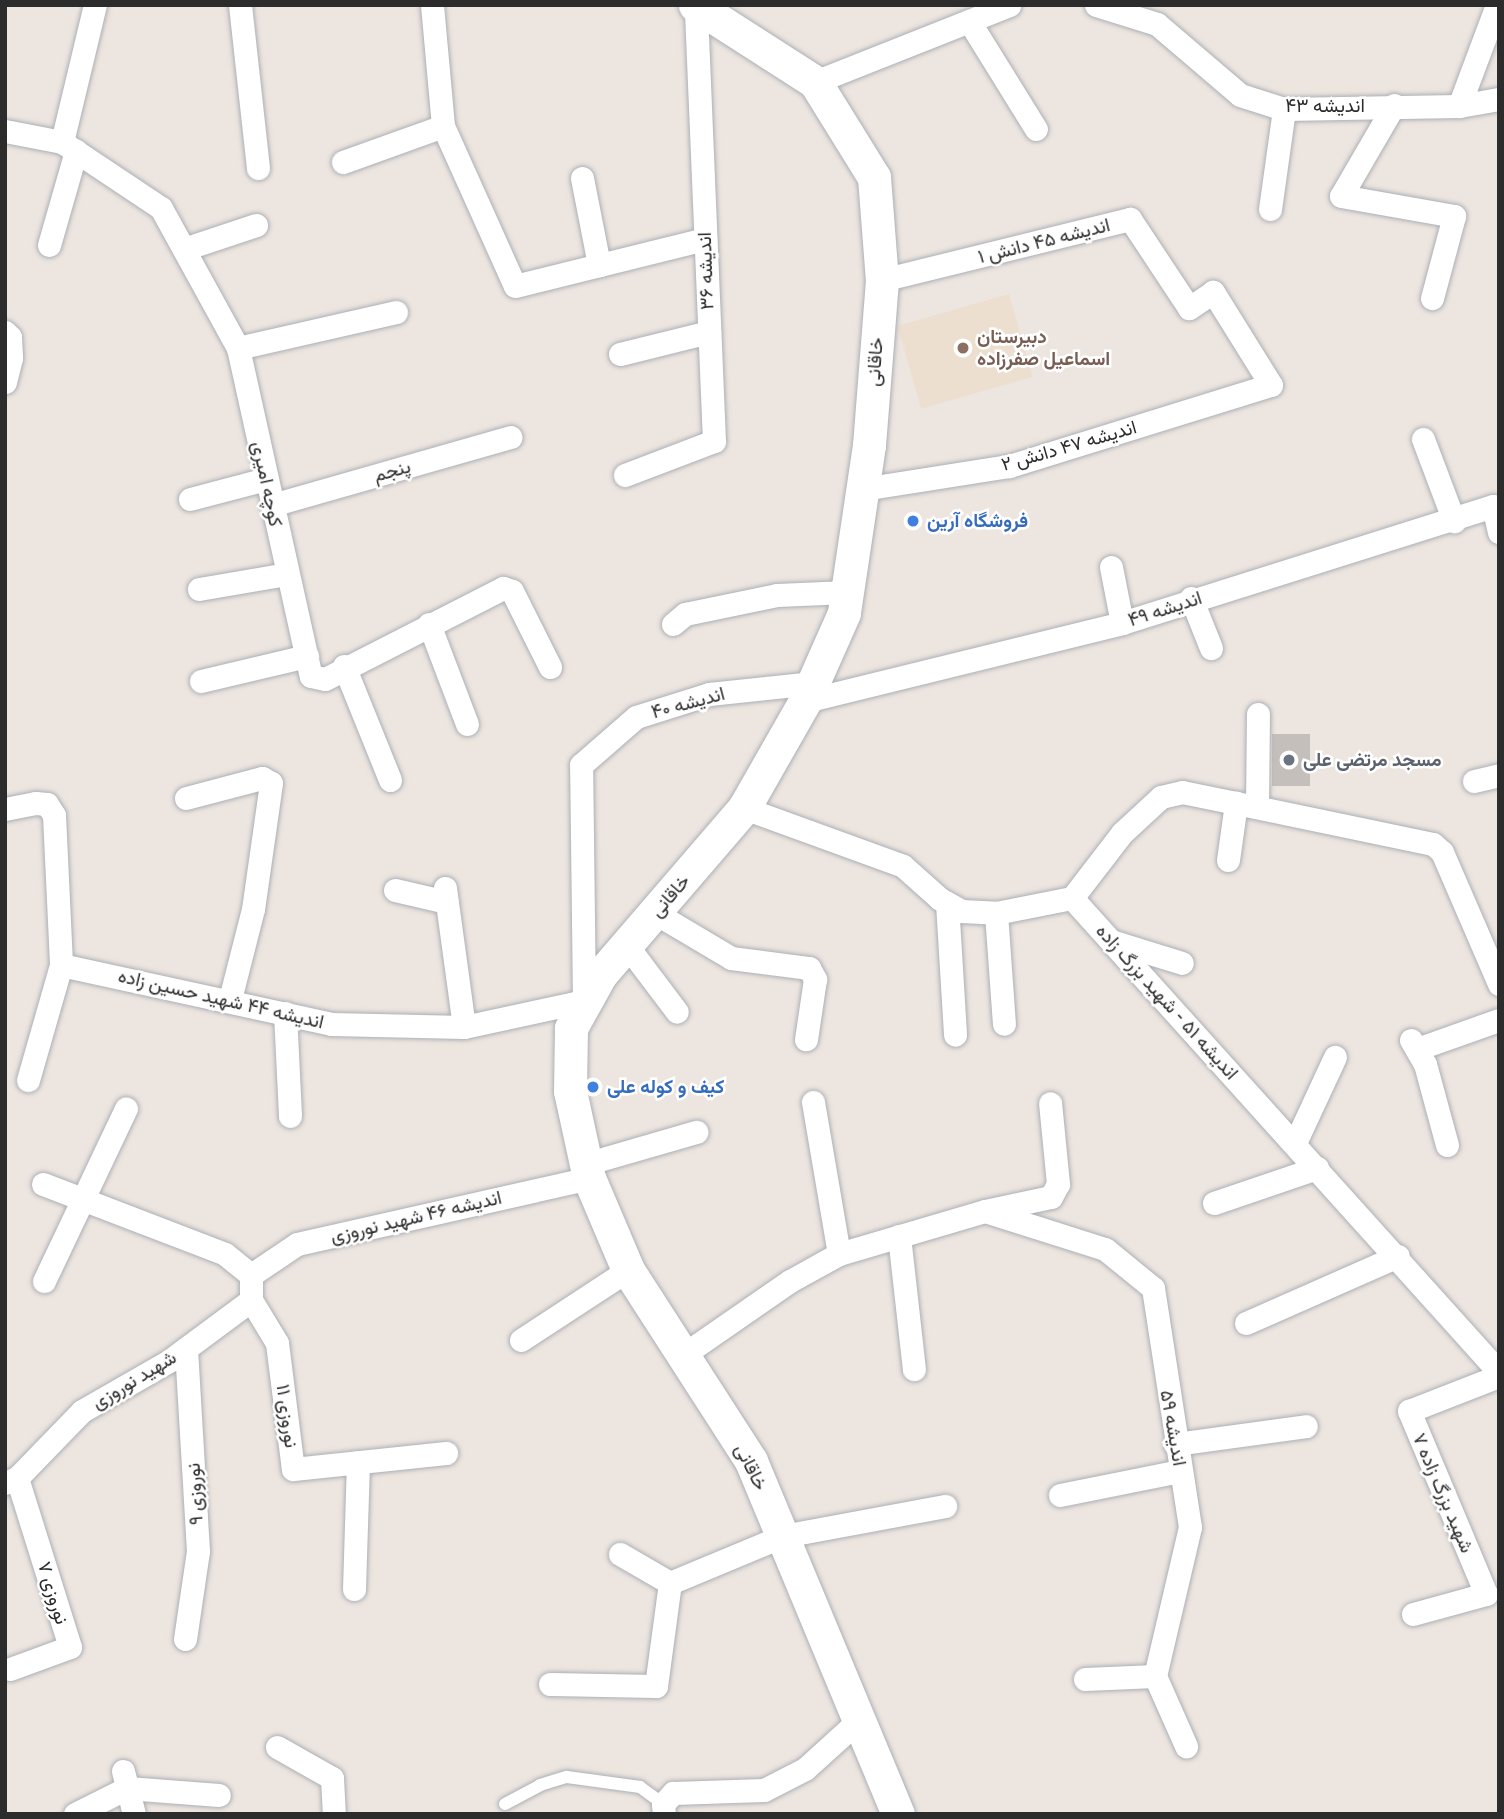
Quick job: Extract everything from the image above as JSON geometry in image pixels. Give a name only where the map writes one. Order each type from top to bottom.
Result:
[{"type":"main road","name":"خاقانی","points":[[696,6],[815,82],[874,177],[882,280],[862,489],[844,613],[809,692],[744,808],[657,914],[625,943],[584,1001],[571,1028],[568,1066],[587,1171],[628,1270],[751,1461],[898,1814]]},
{"type":"street","points":[[49,245],[95,5]]},
{"type":"street","points":[[240,5],[258,168]]},
{"type":"street","points":[[432,5],[443,126],[515,286],[705,239]]},
{"type":"street","points":[[815,82],[1009,5]]},
{"type":"street","name":"اندیشه ۴۳","points":[[1096,5],[1159,15],[1240,95],[1284,109],[1394,105],[1459,106],[1499,99]]},
{"type":"street","points":[[1459,106],[1497,5]]},
{"type":"street","name":"اندیشه ۳۶","points":[[625,475],[714,441],[696,6]]},
{"type":"street","points":[[969,21],[1036,129]]},
{"type":"street","points":[[1394,105],[1341,196],[1454,216],[1432,298]]},
{"type":"street","points":[[1270,209],[1284,109]]},
{"type":"street","points":[[344,162],[443,126]]},
{"type":"street","points":[[5,131],[69,147]]},
{"type":"street","name":"کوچه امیری","points":[[69,147],[162,208],[238,348],[311,676],[325,680],[344,666],[508,588],[550,667]]},
{"type":"street","points":[[582,178],[599,265]]},
{"type":"street","name":"اندیشه ۴۵ دانش ۱","points":[[882,280],[1130,219],[1189,308],[1213,292],[1271,385]]},
{"type":"street","points":[[184,249],[256,225]]},
{"type":"street","points":[[238,348],[396,312]]},
{"type":"street","points":[[5,332],[11,358],[5,382]]},
{"type":"street","points":[[620,354],[709,332]]},
{"type":"street","name":"اندیشه ۴۷ دانش ۲","points":[[862,489],[1009,466],[1271,385]]},
{"type":"street","name":"پنجم","points":[[272,505],[511,437]]},
{"type":"street","points":[[1423,439],[1454,521]]},
{"type":"street","points":[[190,499],[266,479]]},
{"type":"street","name":"اندیشه ۴۹","points":[[809,692],[1122,623],[1191,598],[1454,521],[1496,504],[1499,532]]},
{"type":"street","points":[[1111,567],[1122,623]]},
{"type":"street","points":[[199,589],[287,574]]},
{"type":"street","points":[[673,624],[685,614],[777,595],[848,592]]},
{"type":"street","points":[[1191,598],[1212,648]]},
{"type":"street","points":[[429,624],[467,724]]},
{"type":"street","points":[[201,681],[307,656]]},
{"type":"street","points":[[344,666],[390,780]]},
{"type":"street","name":"اندیشه ۴۰","points":[[584,1001],[581,765],[636,717],[709,694],[809,692]]},
{"type":"street","points":[[1228,860],[1247,805],[1258,714]]},
{"type":"street","points":[[1474,781],[1499,775]]},
{"type":"street","points":[[186,798],[262,778],[271,783],[253,909],[230,999]]},
{"type":"street","points":[[744,808],[903,866],[947,904],[962,911],[996,913],[1072,898],[1122,833],[1161,797],[1182,792],[1433,844],[1442,852],[1490,944],[1499,984]]},
{"type":"street","points":[[5,809],[35,803],[47,804],[54,815],[61,965],[28,1080]]},
{"type":"street","points":[[395,890],[446,895],[464,1027]]},
{"type":"street","name":"اندیشه ۵۱ - شهید بزرگ زاده","points":[[1072,898],[1398,1256],[1499,1374]]},
{"type":"street","points":[[947,904],[955,1035]]},
{"type":"street","points":[[996,913],[1004,1024]]},
{"type":"street","points":[[657,914],[730,958],[809,968],[815,979],[806,1039]]},
{"type":"street","points":[[1111,941],[1182,963]]},
{"type":"street","points":[[625,943],[677,1012]]},
{"type":"street","name":"اندیشه ۴۴ شهید حسین زاده","points":[[61,965],[230,999],[331,1024],[464,1027],[584,1001]]},
{"type":"street","points":[[285,1013],[290,1116]]},
{"type":"street","points":[[1447,1144],[1414,1045],[1499,1020]]},
{"type":"street","points":[[1295,1143],[1335,1057]]},
{"type":"street","points":[[813,1102],[839,1254]]},
{"type":"street","points":[[683,1355],[790,1281],[839,1254],[985,1211],[1051,1197],[1057,1192],[1050,1103]]},
{"type":"street","points":[[44,1281],[126,1108]]},
{"type":"street","name":"اندیشه ۴۶ شهید نوروزی","points":[[251,1275],[297,1244],[587,1171],[696,1132]]},
{"type":"street","points":[[1214,1203],[1317,1168]]},
{"type":"street","points":[[43,1184],[225,1254],[251,1275],[251,1300]]},
{"type":"street","name":"اندیشه ۵۹","points":[[985,1211],[1105,1249],[1153,1288],[1175,1444],[1190,1527],[1155,1676]]},
{"type":"street","points":[[900,1236],[914,1369]]},
{"type":"street","points":[[1246,1323],[1398,1256]]},
{"type":"street","points":[[521,1340],[628,1270]]},
{"type":"street","name":"شهید نوروزی","points":[[11,1480],[82,1411],[186,1349],[251,1300]]},
{"type":"street","name":"نوروزی ۱۱","points":[[251,1300],[277,1343],[293,1469],[446,1453]]},
{"type":"street","name":"نوروزی ۹","points":[[185,1639],[198,1551],[186,1349]]},
{"type":"street","name":"شهید بزرگ زاده ۷","points":[[1413,1614],[1486,1594],[1409,1411],[1499,1374]]},
{"type":"street","points":[[1175,1444],[1306,1426]]},
{"type":"street","points":[[354,1589],[358,1462]]},
{"type":"street","points":[[1060,1495],[1180,1471]]},
{"type":"street","name":"نوروزی ۷","points":[[10,1668],[70,1647],[11,1480]]},
{"type":"street","points":[[670,1583],[783,1536],[945,1506]]},
{"type":"street","points":[[620,1554],[670,1583]]},
{"type":"street","points":[[550,1685],[656,1686],[670,1583]]},
{"type":"street","points":[[1085,1679],[1155,1676],[1186,1746]]},
{"type":"street","points":[[664,1809],[673,1793],[725,1795],[764,1790],[805,1769],[858,1721]]},
{"type":"street","points":[[278,1747],[332,1778],[334,1814]]},
{"type":"street","points":[[125,1779],[134,1814]]},
{"type":"street","points":[[75,1814],[125,1779],[219,1796]]},
{"type":"lane","points":[[505,1804],[540,1785],[568,1777],[640,1787],[664,1809]]},
{"type":"shaded area","name":"دبیرستان اسماعیل صفرزاده","points":[[1009,294],[1033,377],[921,409],[897,326]]},
{"type":"building","name":"مسجد مرتضی علی","points":[[1272,734],[1310,734],[1310,786],[1272,786]]},
{"type":"place","name":"دبیرستان اسماعیل صفرزاده","points":[[963,348]]},
{"type":"place","name":"فروشگاه آرین","points":[[913,521]]},
{"type":"place","name":"مسجد مرتضی علی","points":[[1289,760]]},
{"type":"place","name":"کیف و کوله علی","points":[[593,1087]]}]
